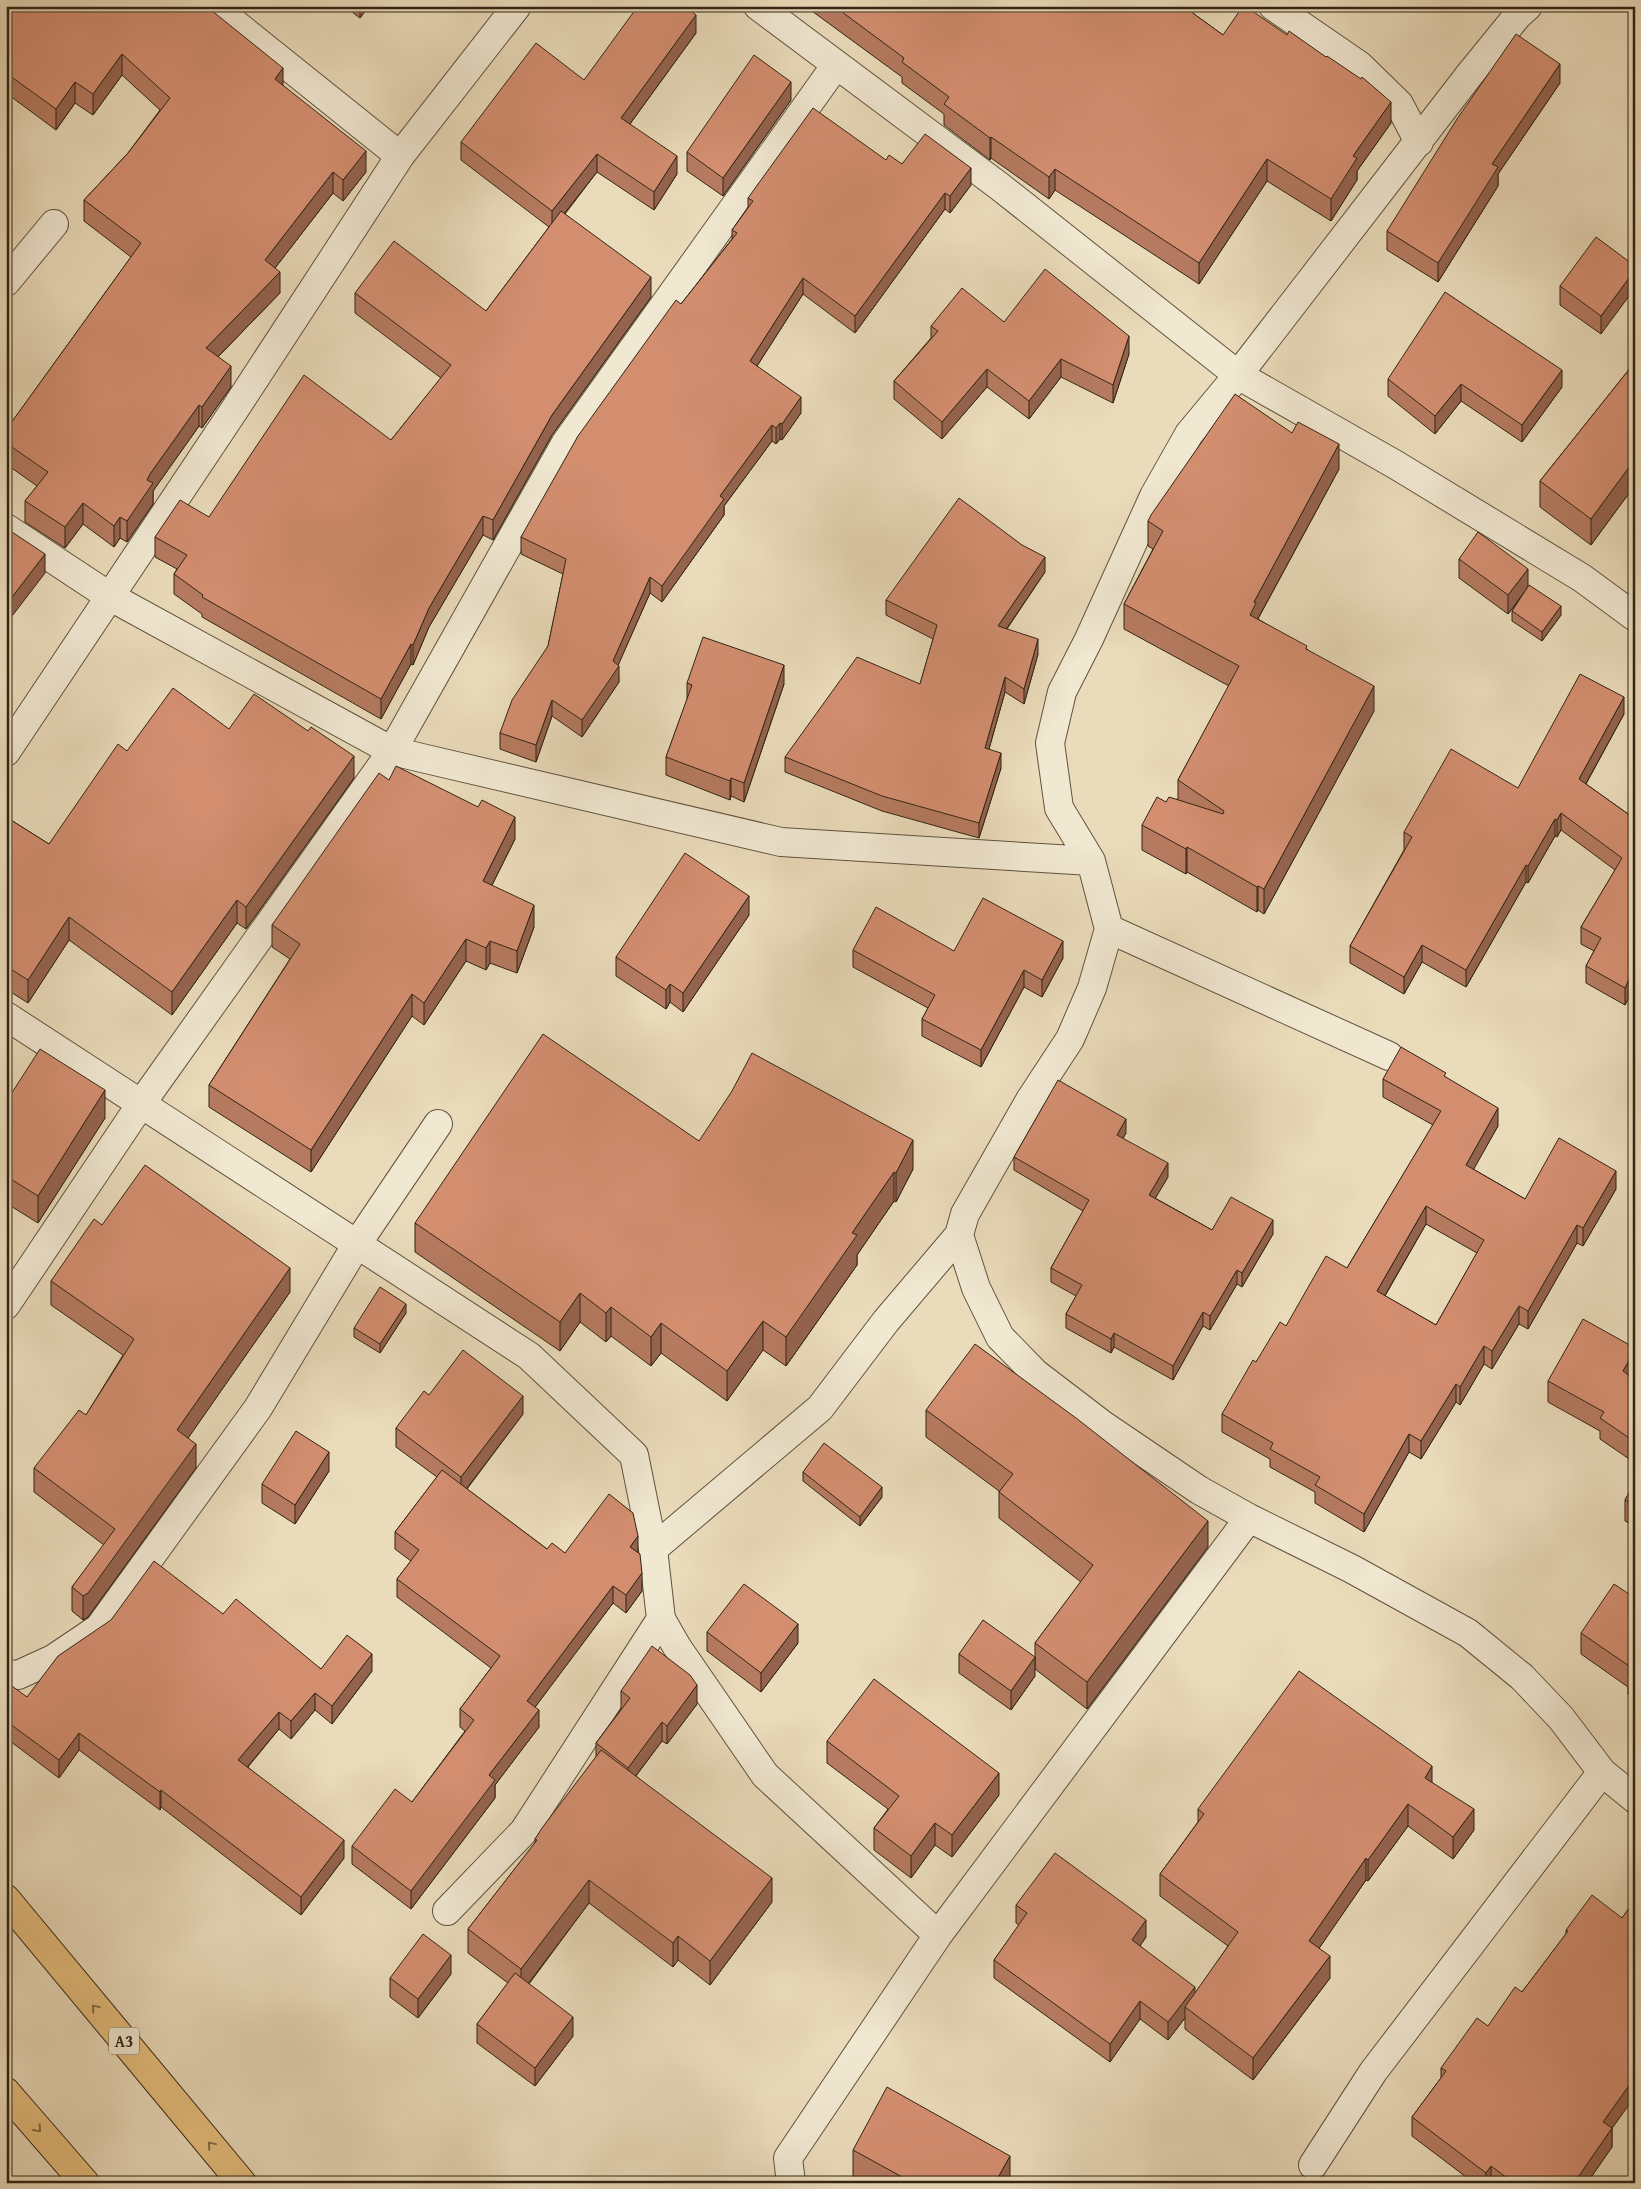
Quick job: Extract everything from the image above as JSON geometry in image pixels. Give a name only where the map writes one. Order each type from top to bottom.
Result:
[{"type":"highway","name":"A3","points":[[6,1899],[242,2183]]},
{"type":"highway","points":[[6,2092],[85,2183]]},
{"type":"street","points":[[213,6],[400,156]]},
{"type":"street","points":[[6,752],[400,156],[517,6]]},
{"type":"street","points":[[758,6],[999,186],[1238,375],[1396,465],[1565,568],[1635,617]]},
{"type":"street","points":[[1274,6],[1359,65],[1399,104],[1419,142]]},
{"type":"street","points":[[653,1549],[820,1408],[886,1321],[959,1235],[965,1214],[1030,1100],[1070,1039],[1092,988],[1109,929],[1091,861],[1059,808],[1050,743],[1062,692],[1089,639],[1154,496],[1189,434],[1238,375],[1476,67],[1518,15],[1528,6]]},
{"type":"street","points":[[6,1305],[140,1104],[392,751],[565,444],[836,65]]},
{"type":"street","points":[[6,282],[54,224]]},
{"type":"street","points":[[6,528],[109,596],[392,751],[781,842],[1091,861]]},
{"type":"street","points":[[1109,929],[1389,1056]]},
{"type":"street","points":[[6,1016],[529,1356],[634,1454],[653,1549],[661,1619],[677,1647],[765,1775],[938,1935]]},
{"type":"street","points":[[6,1674],[18,1675],[53,1659],[99,1628],[258,1408],[356,1244],[438,1124]]},
{"type":"street","points":[[959,1235],[976,1288],[1000,1337],[1035,1373],[1103,1425],[1199,1490],[1249,1518],[1352,1569],[1468,1633],[1522,1677],[1561,1718],[1602,1772],[1635,1799]]},
{"type":"street","points":[[791,2183],[788,2158],[938,1935],[1249,1518]]},
{"type":"street","points":[[447,1911],[524,1831],[661,1619]]},
{"type":"street","points":[[1313,2165],[1373,2072],[1602,1772]]},
{"type":"building","points":[[17,6],[206,6],[283,68],[275,79],[366,151],[343,180],[333,172],[265,260],[280,272],[206,348],[231,366],[202,407],[199,405],[150,474],[147,480],[153,483],[127,521],[120,517],[114,526],[83,503],[65,527],[25,501],[48,472],[6,443],[6,430],[141,243],[84,200],[128,153],[170,98],[122,54],[93,94],[75,82],[56,109],[6,73],[6,12],[10,15]]},
{"type":"building","points":[[638,6],[684,6],[696,15],[621,118],[677,156],[654,192],[597,154],[552,211],[461,142],[536,43],[584,80]]},
{"type":"building","points":[[834,6],[1183,6],[1223,35],[1243,6],[1245,6],[1287,35],[1289,31],[1326,57],[1361,79],[1362,77],[1391,102],[1353,156],[1357,158],[1331,199],[1267,159],[1199,263],[1055,169],[1049,177],[990,138],[944,104],[949,97],[902,62],[904,58]]},
{"type":"building","points":[[1516,34],[1560,64],[1492,164],[1498,167],[1438,263],[1387,231],[1457,119]]},
{"type":"building","points":[[754,55],[791,82],[723,178],[687,152]]},
{"type":"building","points":[[813,108],[886,160],[889,155],[902,164],[925,134],[971,168],[950,196],[945,193],[855,316],[803,278],[750,361],[801,397],[782,424],[780,423],[776,428],[772,425],[720,496],[724,499],[662,586],[650,577],[613,661],[619,666],[582,720],[552,700],[536,745],[500,733],[512,700],[548,646],[566,559],[521,537],[578,436],[676,300],[681,304],[737,233],[732,230],[753,201],[748,198]]},
{"type":"building","points":[[561,211],[651,277],[552,415],[493,520],[483,516],[429,608],[413,645],[411,644],[381,699],[202,597],[203,595],[174,574],[187,555],[155,537],[180,500],[209,517],[304,375],[391,440],[451,365],[355,293],[394,241],[486,311]]},
{"type":"building","points":[[1596,237],[1635,266],[1635,270],[1601,316],[1560,286]]},
{"type":"building","points":[[1045,269],[1129,336],[1113,385],[1061,359],[1029,401],[987,369],[942,422],[894,381],[938,331],[931,326],[962,288],[1004,322]]},
{"type":"building","points":[[1445,292],[1562,370],[1522,425],[1461,384],[1435,416],[1388,379]]},
{"type":"building","points":[[1635,362],[1635,459],[1591,519],[1540,481]]},
{"type":"building","points":[[1235,394],[1292,433],[1298,422],[1339,444],[1254,602],[1256,603],[1250,615],[1307,646],[1306,649],[1374,686],[1264,889],[1142,825],[1157,797],[1166,802],[1169,797],[1223,814],[1224,811],[1178,780],[1239,666],[1124,604],[1163,531],[1148,521],[1151,515]]},
{"type":"building","points":[[959,498],[1022,545],[1045,557],[998,626],[1038,639],[1024,689],[1005,677],[985,748],[1001,753],[979,823],[882,796],[785,757],[857,657],[920,684],[937,625],[886,600]]},
{"type":"building","points":[[6,528],[45,554],[6,605]]},
{"type":"building","points":[[1478,532],[1528,569],[1508,595],[1459,559]]},
{"type":"building","points":[[1529,585],[1561,606],[1542,632],[1512,611]]},
{"type":"building","points":[[703,637],[784,665],[744,783],[731,778],[730,781],[666,757],[692,685],[687,683]]},
{"type":"building","points":[[1580,674],[1624,697],[1579,779],[1635,819],[1635,983],[1629,979],[1625,988],[1586,966],[1601,938],[1581,927],[1622,858],[1561,813],[1557,820],[1555,819],[1528,866],[1526,865],[1466,970],[1422,945],[1404,977],[1350,946],[1412,837],[1404,832],[1451,749],[1518,788]]},
{"type":"building","points":[[173,688],[229,729],[254,694],[308,731],[311,727],[354,756],[246,907],[237,900],[172,992],[69,917],[28,980],[6,966],[6,817],[49,844],[118,744],[127,751]]},
{"type":"building","points":[[396,766],[478,807],[482,800],[515,817],[483,881],[534,905],[517,951],[490,941],[486,948],[466,939],[424,1003],[412,994],[311,1150],[209,1085],[300,944],[272,925],[379,773],[389,780]]},
{"type":"building","points":[[685,853],[749,896],[683,993],[670,984],[666,990],[616,957]]},
{"type":"building","points":[[983,898],[1063,941],[1042,980],[1024,970],[981,1050],[922,1019],[935,995],[853,950],[876,907],[954,951]]},
{"type":"building","points":[[543,1034],[699,1141],[732,1091],[752,1053],[913,1140],[896,1173],[894,1172],[852,1233],[857,1235],[786,1337],[763,1321],[727,1371],[661,1323],[651,1337],[611,1307],[606,1313],[580,1293],[560,1322],[415,1223]]},
{"type":"building","points":[[1401,1047],[1446,1073],[1444,1076],[1498,1108],[1466,1165],[1525,1199],[1559,1138],[1616,1171],[1583,1228],[1577,1225],[1528,1311],[1519,1306],[1492,1351],[1484,1346],[1460,1387],[1456,1384],[1421,1441],[1409,1434],[1364,1514],[1315,1485],[1320,1477],[1270,1449],[1273,1443],[1222,1414],[1253,1360],[1256,1362],[1280,1322],[1286,1326],[1326,1256],[1347,1268],[1441,1111],[1383,1079]],"holes":[[[1426,1206],[1484,1240],[1436,1325],[1377,1291]]]},
{"type":"building","points":[[40,1049],[105,1090],[38,1196],[6,1176],[6,1102]]},
{"type":"building","points":[[1058,1080],[1126,1119],[1117,1135],[1168,1163],[1149,1195],[1212,1230],[1231,1197],[1273,1220],[1242,1273],[1237,1270],[1210,1316],[1203,1312],[1173,1366],[1114,1333],[1111,1339],[1066,1314],[1082,1285],[1051,1268],[1089,1200],[1014,1157]]},
{"type":"building","points":[[145,1165],[290,1268],[177,1430],[196,1444],[88,1593],[83,1596],[72,1587],[115,1529],[34,1468],[79,1410],[86,1415],[134,1339],[51,1281],[94,1219],[102,1225]]},
{"type":"building","points":[[380,1287],[406,1304],[380,1344],[354,1328]]},
{"type":"building","points":[[1583,1319],[1635,1348],[1623,1371],[1635,1380],[1635,1442],[1600,1418],[1604,1412],[1548,1381]]},
{"type":"building","points":[[975,1344],[1076,1418],[1208,1521],[1087,1682],[1035,1643],[1093,1565],[999,1492],[1013,1474],[926,1410]]},
{"type":"building","points":[[463,1350],[523,1396],[461,1477],[396,1428],[424,1391],[429,1395]]},
{"type":"building","points":[[296,1431],[329,1452],[295,1505],[262,1484]]},
{"type":"building","points":[[824,1443],[882,1487],[860,1517],[803,1472]]},
{"type":"building","points":[[442,1470],[547,1549],[552,1543],[565,1553],[609,1494],[633,1513],[638,1536],[630,1547],[640,1554],[642,1573],[626,1595],[613,1586],[527,1701],[539,1710],[489,1775],[495,1780],[411,1891],[352,1846],[395,1789],[412,1802],[474,1720],[460,1709],[500,1656],[397,1579],[419,1550],[395,1532]]},
{"type":"building","points":[[1635,1482],[1635,1505],[1625,1500]]},
{"type":"building","points":[[154,1561],[223,1614],[236,1599],[321,1669],[347,1635],[372,1654],[332,1706],[315,1693],[291,1721],[279,1712],[238,1760],[344,1840],[301,1897],[161,1790],[160,1792],[79,1733],[59,1760],[6,1721],[6,1694],[12,1686],[27,1697],[58,1656],[111,1620]]},
{"type":"building","points":[[744,1584],[798,1624],[761,1673],[707,1632]]},
{"type":"building","points":[[1614,1584],[1635,1598],[1635,1678],[1628,1673],[1632,1668],[1581,1633]]},
{"type":"building","points":[[983,1620],[1035,1657],[1011,1691],[959,1654]]},
{"type":"building","points":[[652,1646],[690,1675],[697,1685],[667,1726],[662,1722],[628,1768],[596,1743],[630,1698],[621,1691]]},
{"type":"building","points":[[1299,1671],[1432,1766],[1425,1778],[1474,1809],[1453,1837],[1408,1804],[1368,1860],[1366,1858],[1309,1941],[1330,1956],[1253,2058],[1185,2007],[1238,1932],[1160,1874],[1204,1814],[1198,1809]]},
{"type":"building","points":[[874,1679],[999,1773],[952,1835],[935,1823],[911,1856],[874,1828],[899,1796],[827,1741]]},
{"type":"building","points":[[601,1750],[772,1878],[710,1961],[678,1936],[673,1943],[589,1880],[521,1969],[468,1929],[537,1840],[535,1839],[542,1828]]},
{"type":"building","points":[[1055,1853],[1146,1920],[1132,1940],[1195,1987],[1168,2022],[1140,2001],[1110,2044],[994,1960],[1027,1913],[1016,1905]]},
{"type":"building","points":[[1592,1895],[1622,1918],[1635,1900],[1635,2077],[1603,2122],[1612,2128],[1574,2183],[1514,2183],[1491,2166],[1486,2173],[1412,2117],[1446,2071],[1441,2068],[1477,2018],[1488,2026],[1515,1987],[1522,1992],[1568,1931],[1566,1930]]},
{"type":"building","points":[[423,1934],[451,1955],[418,1999],[390,1978]]},
{"type":"building","points":[[515,1973],[573,2017],[535,2068],[477,2024]]},
{"type":"building","points":[[887,2087],[1010,2156],[995,2183],[913,2183],[853,2150]]}]
